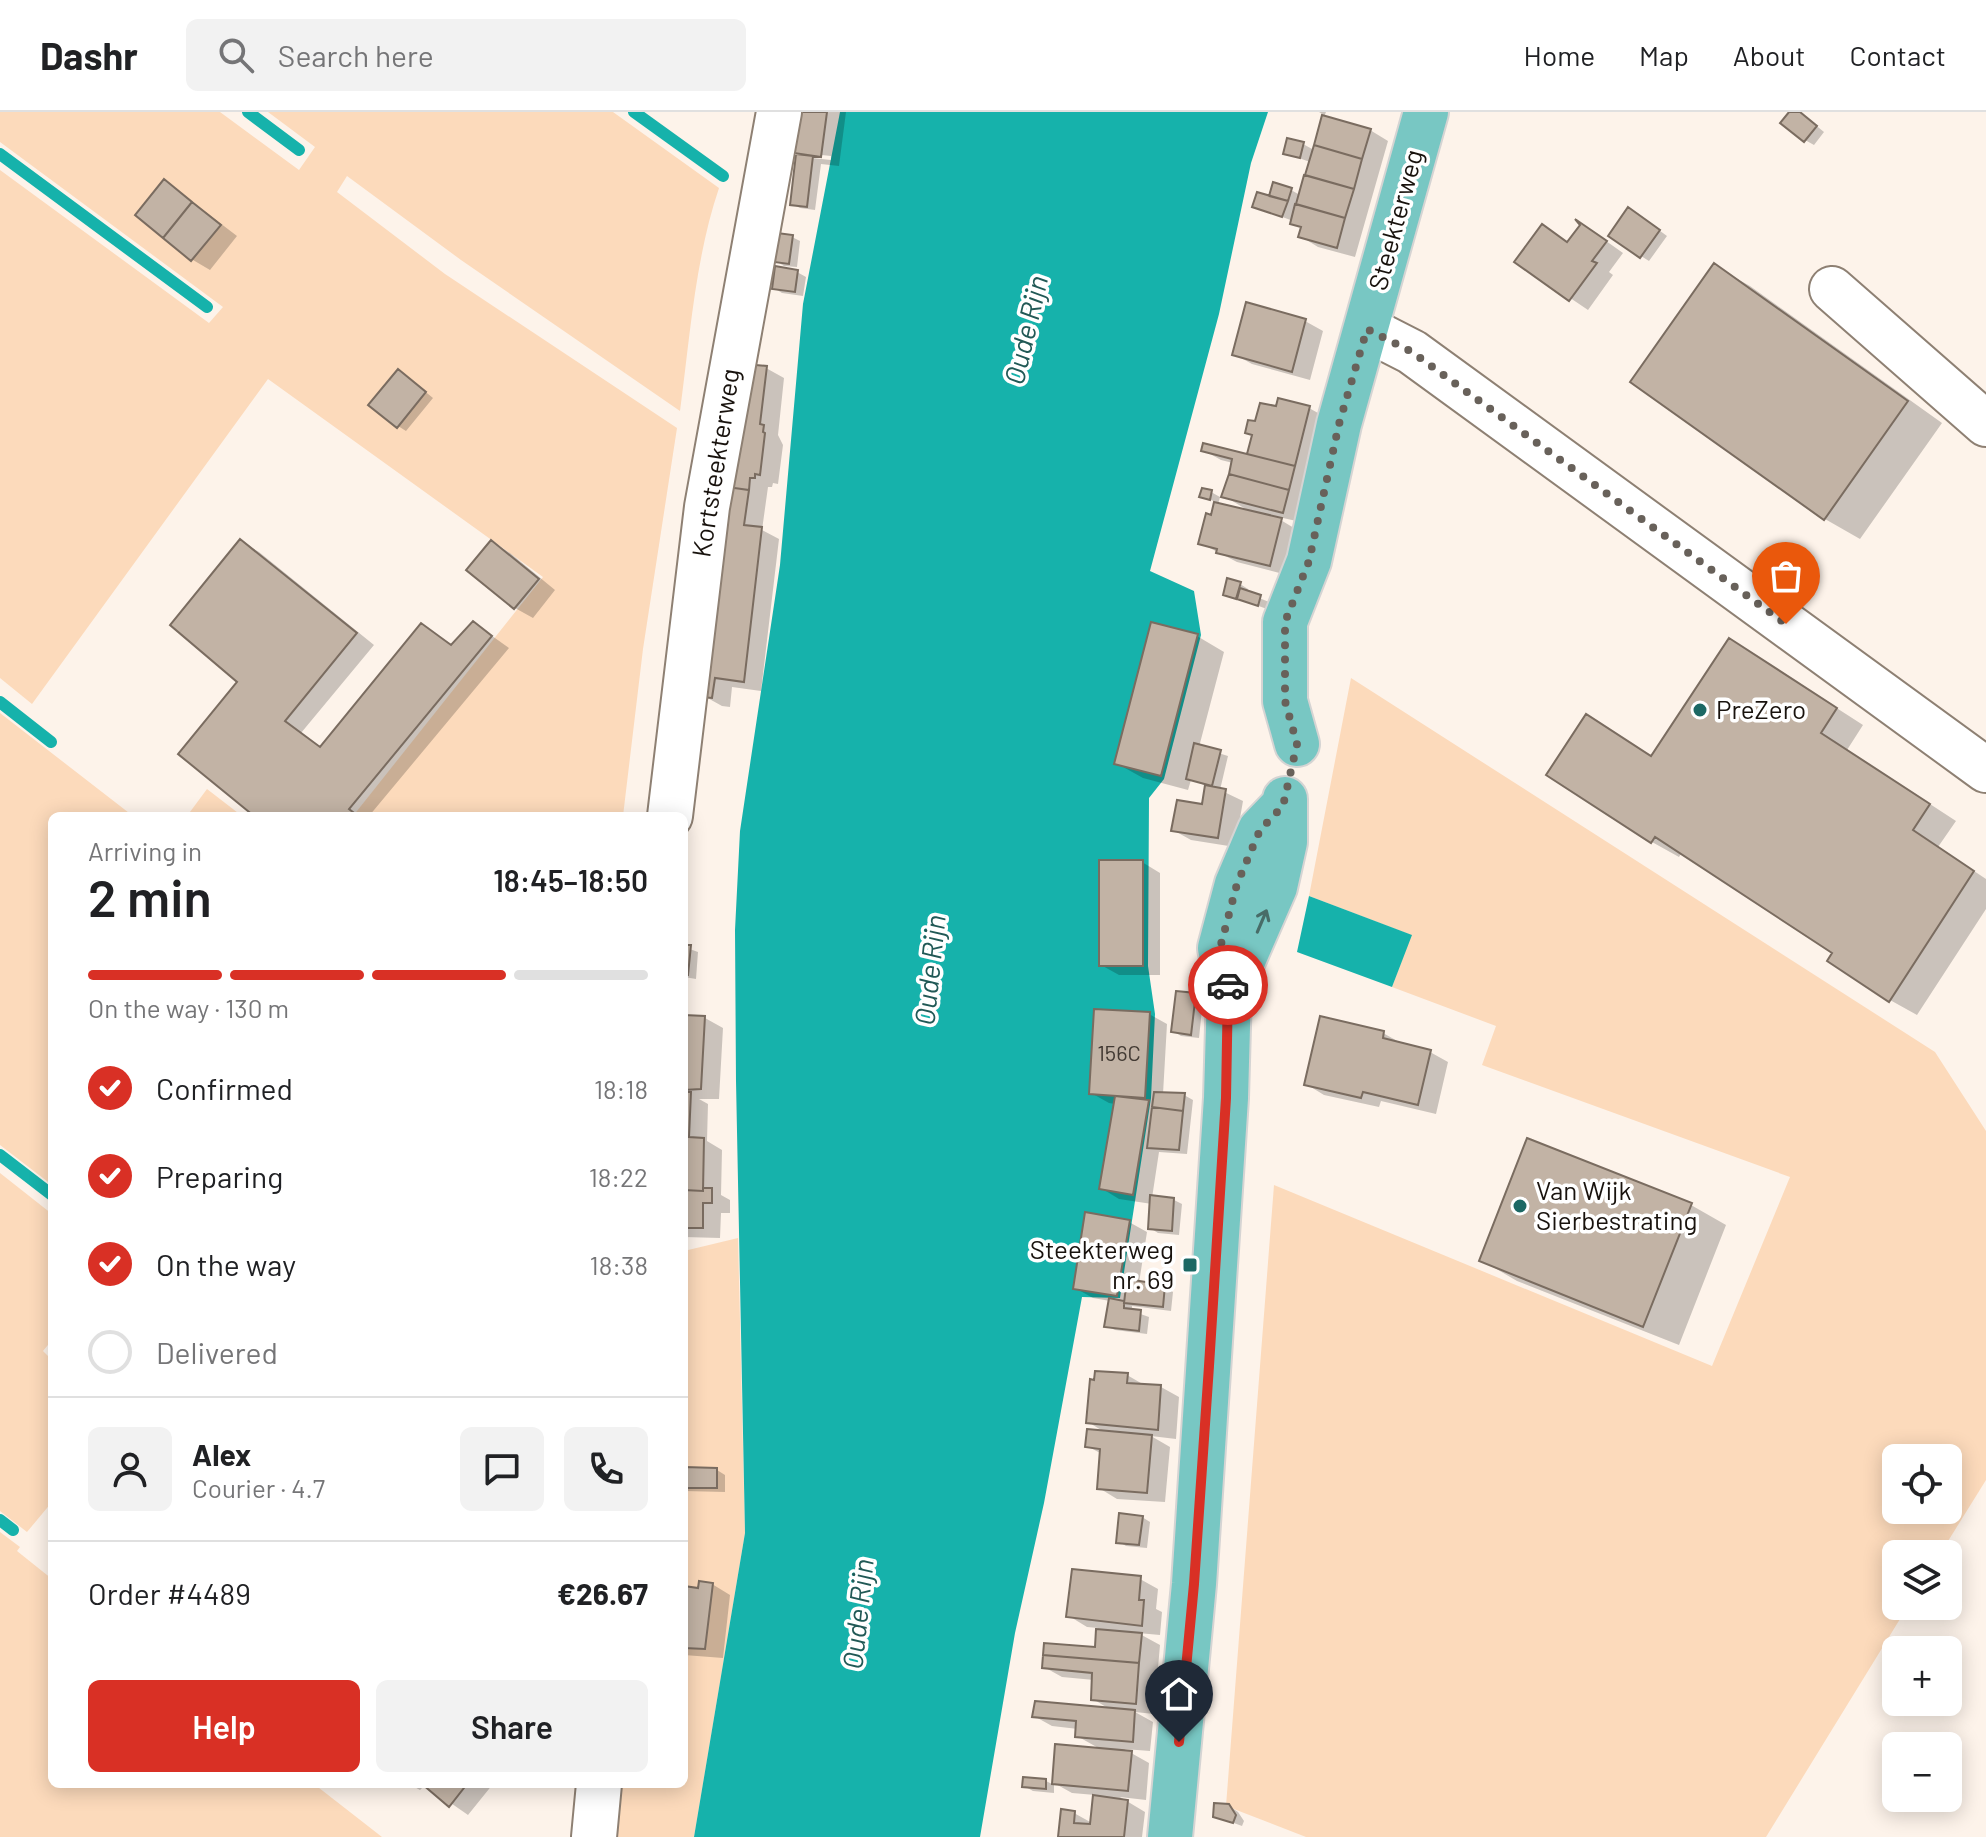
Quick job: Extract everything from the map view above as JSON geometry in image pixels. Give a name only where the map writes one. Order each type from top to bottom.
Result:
[{"type":"main road","name":"Steekterweg","points":[[1170,1837],[1196,1553],[1226,1098],[1229,991],[1275,887],[1285,842],[1283,806],[1297,744],[1285,701],[1285,622],[1309,561],[1339,424],[1426,112]]},
{"type":"street","name":"Kortsteekterweg","points":[[670,812],[707,507],[779,112]]},
{"type":"street","points":[[1832,289],[1986,424]]},
{"type":"street","points":[[1367,329],[1412,352],[1986,770]]},
{"type":"street","points":[[594,1837],[599,1788]]},
{"type":"shaded area","points":[[0,112],[220,112],[299,170],[315,147],[268,112],[613,112],[719,188],[699,270],[680,411],[461,260],[347,176],[337,192],[445,274],[677,428],[643,649],[623,812],[356,812],[543,577],[268,379],[32,704],[0,678],[0,170],[209,323],[223,307],[0,142]]},
{"type":"shaded area","points":[[1351,678],[1935,1052],[1986,1131],[1986,1480],[1962,1519],[1962,1444],[1882,1444],[1882,1524],[1959,1524],[1949,1540],[1882,1540],[1882,1620],[1899,1620],[1890,1636],[1882,1636],[1882,1648],[1766,1837],[1306,1837],[1226,1806],[1274,1185],[1712,1366],[1790,1177],[1482,1065],[1496,1026],[1392,987],[1411,935],[1309,896]]},
{"type":"shaded area","points":[[0,713],[128,812],[48,812],[48,1182],[0,1145]]},
{"type":"shaded area","points":[[207,789],[237,812],[190,812]]},
{"type":"shaded area","points":[[0,1173],[48,1211],[48,1345],[43,1351],[48,1356],[48,1507],[27,1532],[0,1511]]},
{"type":"shaded area","points":[[738,1238],[745,1533],[694,1837],[603,1837],[607,1788],[688,1788],[688,1250]]},
{"type":"shaded area","points":[[0,1532],[20,1547],[17,1551],[48,1576],[48,1788],[319,1788],[382,1837],[0,1837]]},
{"type":"water","name":"Oude Rijn","points":[[840,112],[1268,112],[1251,163],[1219,314],[1150,571],[1194,591],[1201,635],[1164,779],[1149,798],[1148,966],[1155,1014],[1151,1098],[1120,1298],[1082,1297],[1044,1503],[1015,1633],[980,1837],[694,1837],[745,1533],[736,1081],[735,930],[740,831],[780,565],[803,304]]},
{"type":"water","points":[[1309,896],[1412,935],[1392,987],[1297,952]]},
{"type":"building","points":[[800,112],[827,112],[821,157],[794,153]]},
{"type":"building","points":[[1789,112],[1800,112],[1817,126],[1804,142],[1780,123]]},
{"type":"building","points":[[1322,115],[1371,129],[1362,159],[1314,145]]},
{"type":"building","points":[[1287,138],[1304,142],[1300,158],[1283,154]]},
{"type":"building","points":[[1314,145],[1362,159],[1354,189],[1305,175]]},
{"type":"building","points":[[796,154],[813,156],[807,207],[790,205]]},
{"type":"building","points":[[1304,175],[1354,189],[1345,218],[1296,204]]},
{"type":"building","points":[[164,179],[192,202],[163,238],[135,215]]},
{"type":"building","points":[[1273,182],[1292,188],[1288,201],[1269,196]]},
{"type":"building","points":[[1257,192],[1288,201],[1282,217],[1252,207]]},
{"type":"building","points":[[192,202],[221,225],[191,261],[163,238]]},
{"type":"building","points":[[1295,204],[1345,218],[1337,248],[1298,237],[1301,227],[1290,224]]},
{"type":"building","points":[[1628,207],[1660,230],[1640,258],[1608,236]]},
{"type":"building","points":[[1575,219],[1607,241],[1592,261],[1597,263],[1569,301],[1514,262],[1542,224],[1567,242],[1580,225]]},
{"type":"building","points":[[777,233],[793,235],[789,264],[774,262]]},
{"type":"building","points":[[1714,263],[1908,401],[1824,520],[1630,382]]},
{"type":"building","points":[[775,266],[798,270],[795,292],[772,289]]},
{"type":"building","points":[[1246,302],[1306,319],[1292,372],[1232,355]]},
{"type":"building","points":[[744,364],[767,366],[760,424],[764,425],[765,433],[760,475],[750,478],[749,490],[727,487]]},
{"type":"building","points":[[398,369],[426,392],[397,428],[368,405]]},
{"type":"building","points":[[1278,398],[1310,406],[1295,466],[1247,454],[1252,435],[1245,433],[1248,420],[1255,421],[1260,403],[1276,406]]},
{"type":"building","points":[[1203,443],[1295,466],[1289,490],[1229,474],[1232,459],[1201,451]]},
{"type":"building","points":[[1229,474],[1289,490],[1283,513],[1221,497]]},
{"type":"building","points":[[727,487],[749,490],[744,525],[762,527],[744,682],[715,678],[712,698],[702,697]]},
{"type":"building","points":[[1202,488],[1212,490],[1210,500],[1199,497]]},
{"type":"building","points":[[1214,502],[1282,518],[1270,566],[1216,553],[1217,549],[1198,544],[1206,513],[1211,515]]},
{"type":"building","points":[[240,539],[357,633],[285,721],[320,747],[421,623],[451,645],[473,621],[492,636],[349,809],[353,812],[249,812],[178,754],[237,682],[170,625]]},
{"type":"building","points":[[491,540],[539,579],[514,609],[466,570]]},
{"type":"building","points":[[1227,578],[1241,582],[1236,599],[1223,595]]},
{"type":"building","points":[[1240,588],[1261,595],[1258,606],[1237,599]]},
{"type":"building","points":[[1151,622],[1198,634],[1161,776],[1114,764]]},
{"type":"building","points":[[1729,638],[1837,708],[1821,733],[1930,804],[1913,830],[1974,871],[1889,1002],[1827,961],[1832,953],[1655,837],[1651,843],[1546,775],[1586,714],[1651,756]]},
{"type":"building","points":[[1194,743],[1221,750],[1212,786],[1186,779]]},
{"type":"building","points":[[1205,785],[1226,789],[1218,838],[1171,831],[1177,800],[1202,804]]},
{"type":"building","points":[[1099,860],[1143,860],[1143,966],[1099,966]]},
{"type":"building","points":[[688,945],[691,945],[688,975]]},
{"type":"building","points":[[1176,991],[1196,993],[1191,1035],[1171,1032]]},
{"type":"building","points":[[1094,1009],[1150,1012],[1145,1098],[1089,1094]]},
{"type":"building","points":[[688,1015],[705,1016],[701,1089],[688,1090]]},
{"type":"building","points":[[1320,1016],[1384,1031],[1383,1038],[1431,1050],[1418,1105],[1363,1092],[1361,1098],[1304,1085]]},
{"type":"building","points":[[688,1092],[691,1092],[689,1137],[704,1138],[703,1191],[688,1190]]},
{"type":"building","points":[[1154,1092],[1185,1093],[1183,1111],[1152,1107]]},
{"type":"building","points":[[1115,1096],[1149,1100],[1133,1195],[1099,1189]]},
{"type":"building","points":[[1152,1107],[1183,1111],[1179,1150],[1147,1148]]},
{"type":"building","points":[[1527,1138],[1692,1203],[1643,1327],[1479,1261]]},
{"type":"building","points":[[703,1188],[712,1188],[712,1203],[703,1203],[703,1228],[688,1228],[688,1190],[703,1191]]},
{"type":"building","points":[[1150,1195],[1174,1198],[1172,1231],[1148,1229]]},
{"type":"building","points":[[1085,1212],[1130,1220],[1117,1296],[1073,1289]]},
{"type":"building","points":[[1127,1279],[1165,1285],[1163,1307],[1124,1303]]},
{"type":"building","points":[[1109,1298],[1124,1301],[1124,1308],[1141,1310],[1139,1331],[1104,1327]]},
{"type":"building","points":[[1095,1371],[1128,1373],[1127,1383],[1161,1385],[1158,1430],[1086,1423],[1090,1379],[1094,1380]]},
{"type":"building","points":[[1087,1429],[1152,1435],[1147,1493],[1097,1489],[1100,1449],[1085,1447]]},
{"type":"building","points":[[688,1467],[717,1468],[717,1488],[688,1488]]},
{"type":"building","points":[[1119,1513],[1143,1516],[1139,1545],[1116,1543]]},
{"type":"building","points":[[1072,1569],[1141,1576],[1139,1600],[1144,1600],[1142,1626],[1066,1617]]},
{"type":"building","points":[[699,1581],[713,1583],[705,1649],[688,1648],[688,1587],[698,1588]]},
{"type":"building","points":[[1096,1629],[1142,1633],[1139,1663],[1043,1655],[1044,1643],[1095,1647]]},
{"type":"building","points":[[1043,1655],[1139,1663],[1136,1704],[1091,1700],[1092,1673],[1042,1668]]},
{"type":"building","points":[[1035,1701],[1135,1710],[1133,1742],[1075,1737],[1076,1721],[1032,1717]]},
{"type":"building","points":[[1055,1744],[1132,1751],[1128,1791],[1052,1784]]},
{"type":"building","points":[[1023,1777],[1046,1779],[1046,1789],[1022,1787]]},
{"type":"building","points":[[427,1788],[464,1788],[449,1807]]},
{"type":"building","points":[[1093,1795],[1128,1800],[1124,1837],[1058,1837],[1061,1809],[1075,1811],[1074,1823],[1090,1824]]},
{"type":"building","points":[[1214,1803],[1229,1804],[1236,1815],[1233,1823],[1213,1817]]},
{"type":"waterway","points":[[248,112],[299,150]]},
{"type":"waterway","points":[[634,112],[723,176]]},
{"type":"waterway","points":[[0,154],[207,307]]},
{"type":"waterway","points":[[0,702],[51,742]]},
{"type":"waterway","points":[[0,1155],[48,1192]]},
{"type":"waterway","points":[[0,1520],[13,1530]]},
{"type":"way so far","points":[[1228,985],[1220,948],[1237,884],[1260,830],[1283,806],[1297,744],[1285,701],[1285,622],[1309,561],[1339,424],[1367,329],[1412,352],[1786,624]]},
{"type":"place","name":"PreZero","points":[[1700,710]]},
{"type":"place","name":"Van Wijk Sierbestrating","points":[[1520,1206]]},
{"type":"place","name":"Steekterweg nr. 69","points":[[1190,1265]]},
{"type":"route","points":[[1179,1742],[1209,1366],[1226,1098],[1228,985]]}]
